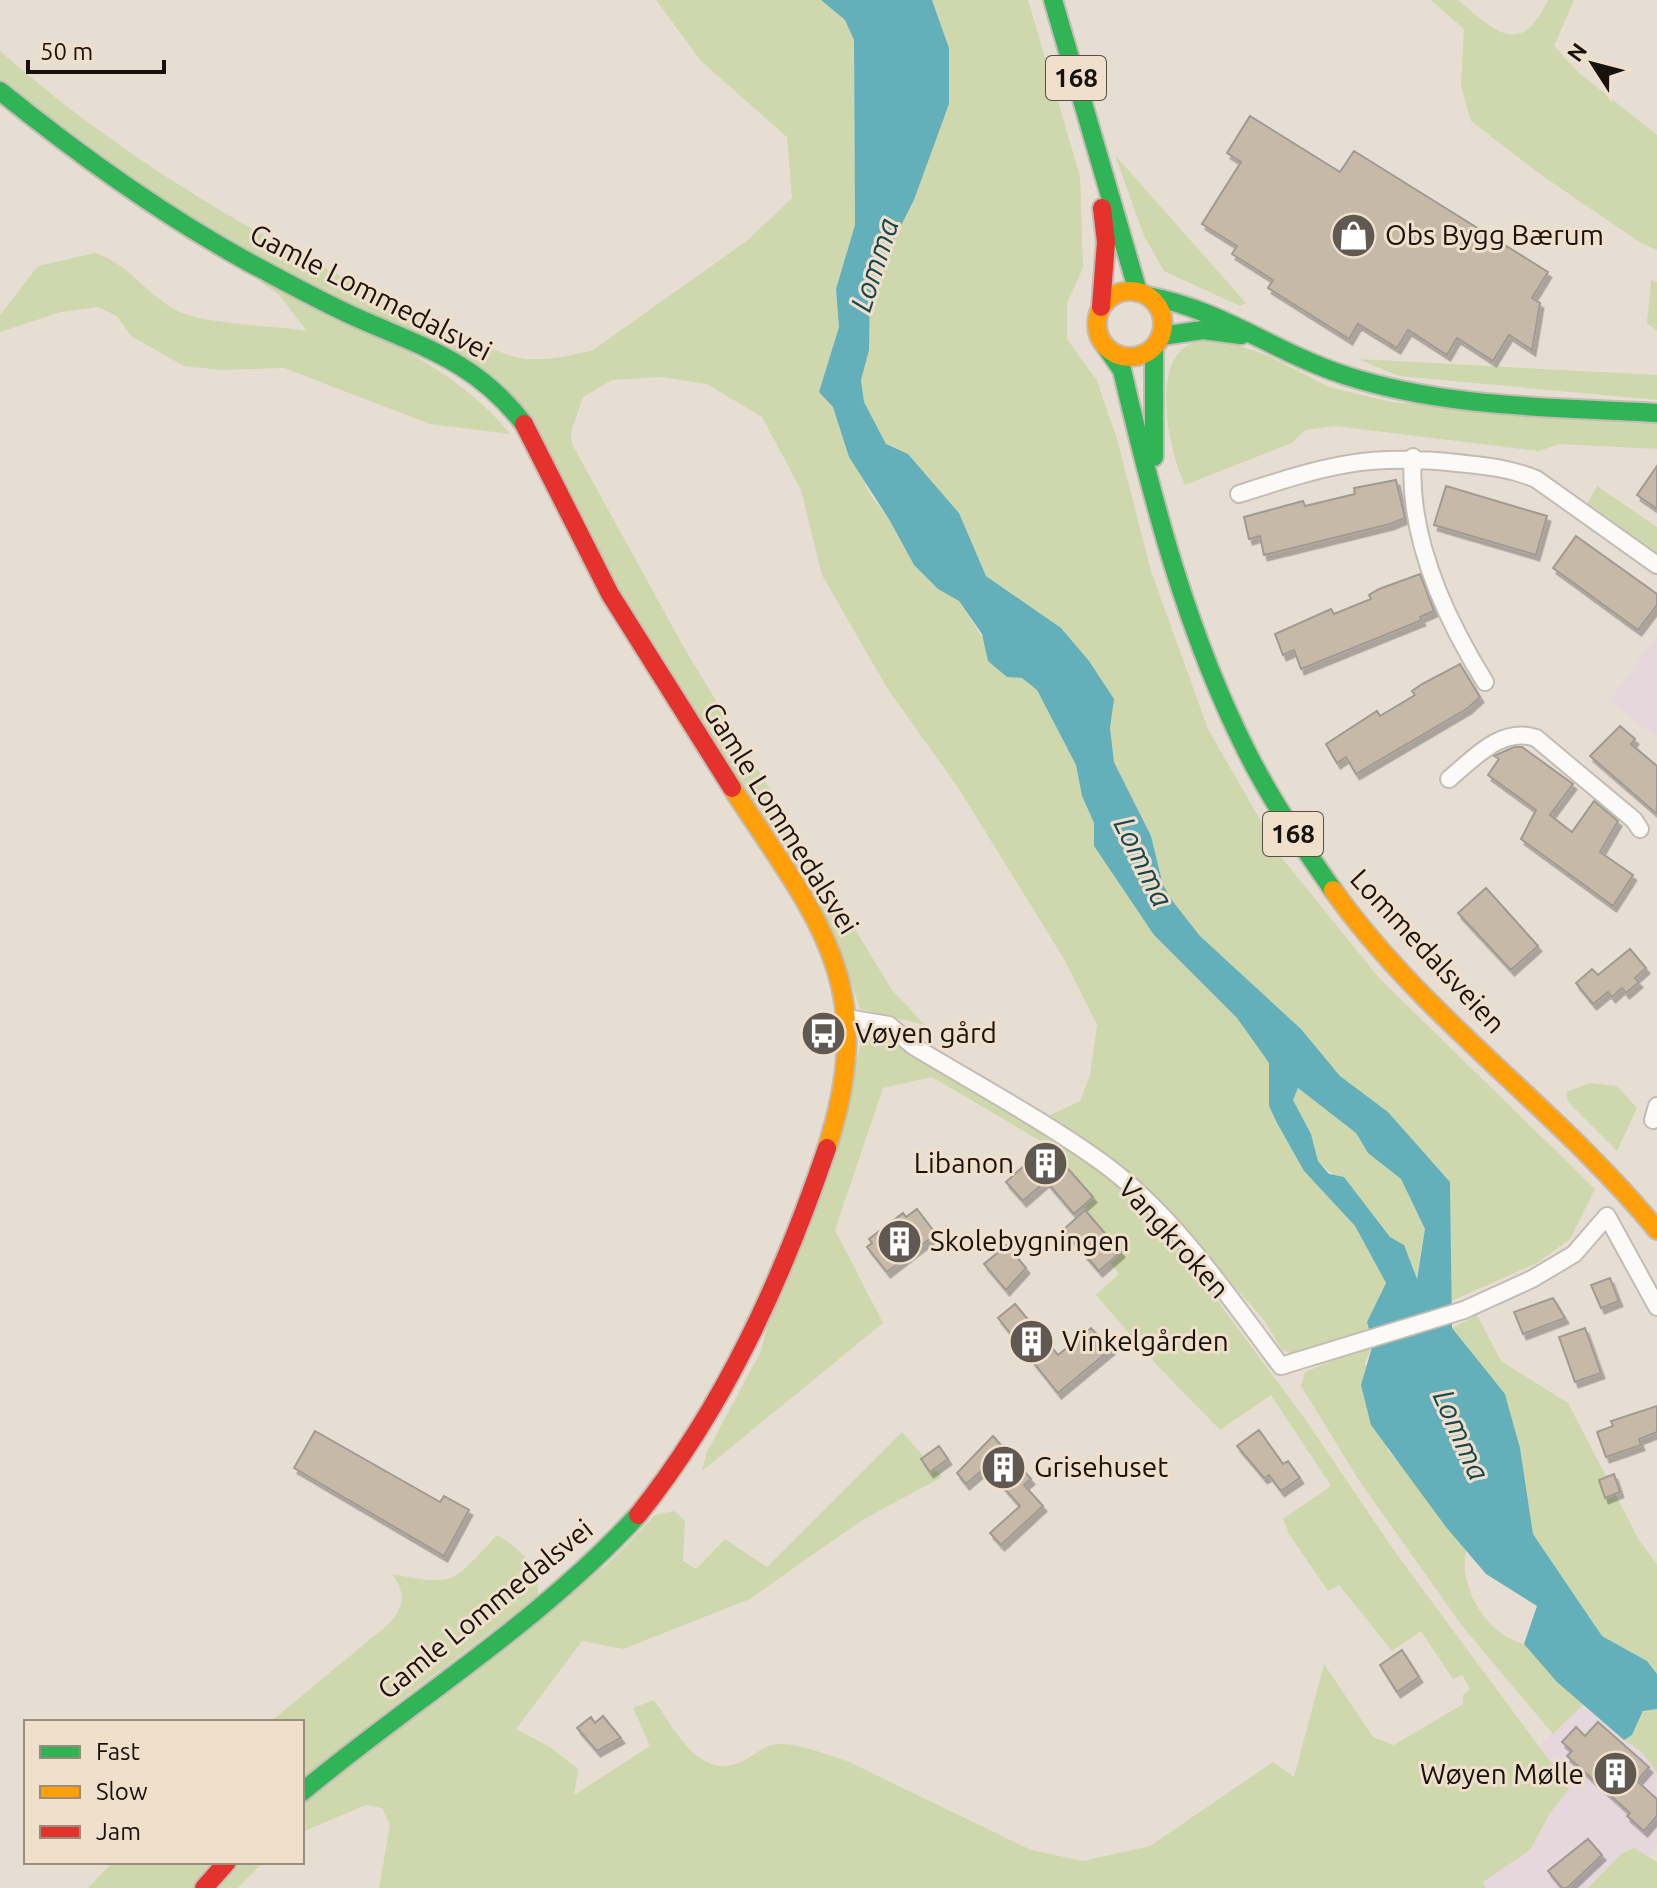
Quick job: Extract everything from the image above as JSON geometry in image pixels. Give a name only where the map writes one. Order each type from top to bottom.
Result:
[{"type":"main road","name":"168","points":[[1053,0],[1098,157],[1112,189],[1143,294],[1162,313],[1158,341]]},
{"type":"main road","name":"Gamle Lommedalsvei","points":[[0,91],[90,162],[154,207],[334,307],[461,364],[503,397],[524,426],[611,594],[817,921],[837,962],[847,1018],[845,1073],[826,1152],[757,1329],[723,1395],[685,1457],[649,1504],[576,1579],[304,1790]]},
{"type":"main road","name":"168","points":[[1098,157],[1106,242],[1099,334],[1106,347]]},
{"type":"main road","points":[[1101,307],[1115,295],[1143,294],[1174,299],[1209,312],[1255,337],[1344,375],[1419,393],[1474,401],[1657,413]]},
{"type":"main road","points":[[1106,347],[1120,356],[1134,357],[1158,341],[1203,330],[1255,337]]},
{"type":"main road","name":"Lommedalsveien","points":[[1153,488],[1158,341]]},
{"type":"main road","name":"Lommedalsveien","points":[[1106,347],[1122,370],[1176,582],[1209,675],[1266,791],[1309,858],[1394,963],[1595,1160],[1657,1230]]},
{"type":"main road","points":[[204,1888],[225,1864]]},
{"type":"street","points":[[1413,457],[1412,507],[1426,558],[1457,631],[1485,682]]},
{"type":"street","points":[[1239,494],[1327,465],[1413,457],[1515,470],[1536,479],[1657,565]]},
{"type":"street","points":[[1449,779],[1499,741],[1521,733],[1536,738],[1634,820],[1640,829]]},
{"type":"street","name":"Vangkroken","points":[[847,1018],[889,1025],[913,1046],[1102,1162],[1162,1216],[1200,1259],[1281,1366],[1464,1310],[1532,1279],[1574,1254],[1607,1216],[1657,1307]]},
{"type":"shaded area","points":[[1657,635],[1657,739],[1610,700]]},
{"type":"shaded area","points":[[1584,1704],[1642,1752],[1655,1769],[1657,1843],[1650,1857],[1634,1848],[1622,1853],[1588,1888],[1486,1888],[1482,1882],[1530,1850],[1550,1813],[1568,1789],[1539,1746]]},
{"type":"green space","points":[[656,0],[821,0],[845,20],[854,40],[855,225],[836,289],[839,327],[819,392],[833,407],[869,493],[890,521],[914,565],[938,589],[959,601],[1007,677],[1022,678],[1037,690],[1076,765],[1082,796],[1094,823],[1094,846],[1154,935],[1237,1018],[1269,1063],[1269,1106],[1277,1123],[1304,1171],[1355,1226],[1386,1283],[1367,1322],[1369,1330],[1306,1352],[1293,1354],[1282,1350],[1264,1320],[1163,1206],[1117,1162],[1050,1115],[1080,1101],[1090,1075],[1097,1025],[1064,959],[959,789],[887,688],[822,575],[801,490],[762,417],[707,384],[662,377],[612,380],[583,397],[571,432],[572,444],[687,653],[892,990],[925,1025],[860,1009],[848,973],[621,594],[513,397],[188,218],[0,81],[0,51],[100,131],[152,167],[317,264],[492,349],[527,359],[569,356],[593,350],[748,240],[792,198],[787,137],[701,61]]},
{"type":"green space","points":[[932,0],[1028,0],[1080,176],[1083,268],[1067,303],[1067,339],[1097,381],[1117,439],[1151,571],[1208,729],[1282,858],[1380,979],[1595,1189],[1570,1239],[1537,1263],[1451,1301],[1450,1182],[1388,1112],[1340,1076],[1301,1029],[1200,936],[1174,903],[1163,885],[1151,836],[1114,762],[1110,728],[1113,699],[1089,661],[1028,605],[986,576],[959,513],[908,454],[886,444],[864,402],[861,380],[869,350],[870,295],[878,271],[914,200],[949,104],[949,48]]},
{"type":"green space","points":[[1431,0],[1458,0],[1495,29],[1506,34],[1517,34],[1538,18],[1548,0],[1574,0],[1554,46],[1579,73],[1657,135],[1657,250],[1641,243],[1544,177],[1471,121],[1461,86],[1464,29]]},
{"type":"green space","points":[[1115,155],[1246,303],[1240,306],[1164,271],[1144,236]]},
{"type":"green space","points":[[95,253],[118,264],[155,296],[188,315],[221,322],[307,331],[279,295],[246,271],[388,340],[423,361],[486,407],[510,434],[430,424],[284,368],[221,370],[184,366],[131,336],[117,316],[98,307],[61,312],[0,332],[0,315],[38,266]]},
{"type":"green space","points":[[1651,280],[1657,282],[1657,331],[1647,323]]},
{"type":"green space","points":[[1206,340],[1229,342],[1269,356],[1329,387],[1391,402],[1657,424],[1657,449],[1559,444],[1539,451],[1335,426],[1305,430],[1292,443],[1185,485],[1169,433],[1166,391],[1176,356],[1188,345]]},
{"type":"green space","points":[[1358,359],[1657,375],[1657,400],[1399,376]]},
{"type":"green space","points":[[1597,486],[1657,527],[1657,556],[1586,506]]},
{"type":"green space","points":[[874,1032],[891,1038],[1083,1157],[1160,1223],[1305,1419],[1395,1552],[1569,1789],[1550,1813],[1530,1850],[1483,1882],[1486,1888],[379,1888],[390,1825],[382,1808],[366,1805],[304,1831],[304,1803],[338,1772],[609,1563],[655,1515],[674,1511],[685,1521],[683,1561],[696,1569],[725,1539],[767,1567],[902,1432],[942,1477],[862,1520],[750,1599],[623,1649],[582,1641],[516,1729],[550,1747],[578,1769],[574,1795],[650,1746],[633,1708],[654,1700],[689,1749],[712,1764],[726,1766],[741,1762],[774,1745],[805,1748],[847,1761],[1031,1850],[1083,1861],[1150,1846],[1273,1762],[1294,1777],[1324,1664],[1373,1737],[1394,1745],[1463,1704],[1463,1695],[1470,1689],[1462,1675],[1453,1679],[1421,1631],[1392,1651],[1339,1585],[1328,1591],[1289,1534],[1283,1519],[1331,1486],[1271,1395],[1220,1430],[1155,1363],[1096,1295],[1119,1274],[1110,1262],[1121,1252],[1082,1207],[1047,1145],[932,1077],[883,1088],[835,1230],[883,1323],[702,1471],[707,1452],[761,1351],[768,1322],[834,1152],[862,1039]]},
{"type":"green space","points":[[1590,1083],[1617,1086],[1637,1108],[1617,1151],[1568,1102],[1566,1092]]},
{"type":"green space","points":[[1298,1088],[1356,1133],[1368,1153],[1401,1179],[1425,1229],[1416,1280],[1404,1245],[1390,1237],[1367,1207],[1318,1161],[1311,1134],[1293,1100]]},
{"type":"green space","points":[[1477,1315],[1501,1361],[1568,1403],[1639,1540],[1657,1564],[1657,1674],[1647,1661],[1602,1636],[1533,1534],[1520,1448],[1505,1394],[1452,1328]]},
{"type":"green space","points":[[1373,1344],[1365,1363],[1388,1451],[1409,1472],[1466,1551],[1465,1575],[1479,1610],[1496,1629],[1527,1647],[1584,1704],[1553,1734],[1463,1627],[1360,1482],[1301,1386],[1305,1372]]},
{"type":"green space","points":[[497,1535],[514,1546],[527,1560],[536,1577],[538,1596],[393,1706],[304,1780],[304,1720],[272,1720],[390,1623],[402,1599],[392,1574],[443,1580],[453,1577]]},
{"type":"green space","points":[[1657,1709],[1657,1773],[1642,1752],[1624,1740],[1632,1735],[1644,1711]]},
{"type":"green space","points":[[1634,1848],[1657,1862],[1657,1888],[1588,1888],[1622,1853]]},
{"type":"green space","points":[[111,1864],[218,1864],[193,1888],[88,1888]]},
{"type":"green space","points":[[238,1864],[261,1864],[238,1888],[219,1888]]},
{"type":"water","name":"Lomma","points":[[821,0],[932,0],[949,48],[949,104],[914,200],[878,271],[870,295],[869,350],[861,380],[864,402],[886,444],[908,454],[959,513],[986,576],[1061,628],[1089,661],[1114,699],[1110,728],[1114,762],[1151,836],[1163,885],[1174,903],[1200,936],[1301,1029],[1340,1076],[1388,1112],[1450,1182],[1452,1328],[1505,1394],[1520,1448],[1533,1534],[1602,1636],[1647,1661],[1657,1674],[1657,1709],[1643,1711],[1632,1735],[1624,1740],[1557,1682],[1524,1644],[1537,1606],[1486,1574],[1446,1527],[1371,1425],[1361,1385],[1373,1344],[1367,1322],[1386,1283],[1355,1226],[1304,1171],[1277,1123],[1269,1106],[1269,1063],[1237,1018],[1154,935],[1094,846],[1094,823],[1082,796],[1076,765],[1037,690],[1022,678],[1007,677],[988,661],[982,634],[959,601],[938,589],[914,565],[849,457],[833,407],[819,392],[839,327],[836,289],[855,225],[854,40],[845,20]],"holes":[[[1298,1088],[1356,1133],[1368,1153],[1401,1179],[1425,1229],[1417,1279],[1404,1245],[1390,1237],[1344,1177],[1329,1174],[1318,1161],[1311,1134],[1293,1100]]]},
{"type":"building","name":"Obs Bygg Bærum","points":[[1250,116],[1340,172],[1354,151],[1548,272],[1532,298],[1540,303],[1532,350],[1509,335],[1493,361],[1457,338],[1447,355],[1408,330],[1397,348],[1358,324],[1349,339],[1268,288],[1273,280],[1232,254],[1237,246],[1202,224],[1241,162],[1227,153]]},
{"type":"building","points":[[1657,466],[1657,509],[1637,495]]},
{"type":"building","points":[[1396,480],[1405,518],[1264,555],[1260,536],[1249,539],[1244,517],[1303,501],[1305,506],[1355,494],[1354,488]]},
{"type":"building","points":[[1446,486],[1547,516],[1536,555],[1434,525]]},
{"type":"building","points":[[1576,536],[1657,594],[1657,605],[1638,630],[1553,568]]},
{"type":"building","points":[[1420,574],[1434,611],[1420,617],[1422,620],[1301,669],[1294,650],[1283,655],[1275,634],[1331,609],[1334,614],[1371,599],[1369,595],[1379,589]]},
{"type":"building","points":[[1460,664],[1480,697],[1468,708],[1356,774],[1346,757],[1337,763],[1326,744],[1377,711],[1380,716],[1415,695],[1412,691],[1422,684]]},
{"type":"building","points":[[1620,726],[1635,739],[1631,744],[1657,766],[1657,814],[1590,756]]},
{"type":"building","points":[[1514,747],[1522,747],[1573,784],[1550,815],[1572,832],[1594,801],[1618,821],[1600,852],[1633,875],[1613,906],[1521,839],[1536,810],[1488,775],[1499,759],[1494,756]]},
{"type":"building","points":[[1486,888],[1538,946],[1511,970],[1458,913]]},
{"type":"building","points":[[1630,949],[1646,968],[1635,978],[1639,982],[1626,993],[1622,988],[1612,997],[1608,992],[1593,1004],[1576,983],[1592,969],[1598,975]]},
{"type":"building","name":"Libanon","points":[[1047,1145],[1093,1197],[1074,1214],[1046,1181],[1023,1201],[1006,1182]]},
{"type":"building","name":"Skolebygningen","points":[[917,1209],[936,1234],[887,1272],[867,1247],[872,1243],[869,1239],[903,1213],[906,1217]]},
{"type":"building","points":[[1085,1210],[1121,1252],[1099,1271],[1063,1230]]},
{"type":"building","points":[[1007,1245],[1026,1268],[1006,1290],[984,1264]]},
{"type":"building","points":[[1610,1278],[1619,1301],[1601,1308],[1591,1285]]},
{"type":"building","points":[[1553,1298],[1565,1318],[1523,1334],[1514,1312]]},
{"type":"building","name":"Vinkelgården","points":[[1015,1304],[1058,1355],[1091,1328],[1111,1349],[1058,1393],[998,1318]]},
{"type":"building","points":[[1585,1328],[1601,1373],[1575,1382],[1559,1337]]},
{"type":"building","points":[[1657,1406],[1657,1432],[1639,1439],[1641,1445],[1606,1457],[1597,1432],[1613,1426],[1611,1421]]},
{"type":"building","points":[[1259,1430],[1283,1464],[1288,1461],[1300,1478],[1281,1491],[1269,1475],[1264,1478],[1237,1446]]},
{"type":"building","points":[[315,1431],[440,1502],[444,1496],[469,1510],[444,1556],[294,1468]]},
{"type":"building","points":[[993,1436],[1031,1479],[1024,1485],[1043,1506],[1001,1545],[990,1533],[1020,1506],[986,1467],[966,1484],[957,1473]]},
{"type":"building","points":[[939,1446],[948,1459],[930,1472],[921,1459]]},
{"type":"building","points":[[1614,1474],[1620,1492],[1605,1498],[1599,1480]]},
{"type":"building","points":[[1402,1650],[1419,1677],[1397,1692],[1380,1665]]},
{"type":"building","points":[[603,1716],[621,1738],[597,1751],[577,1728],[591,1717],[595,1723]]},
{"type":"building","name":"Wøyen Mølle","points":[[1598,1722],[1649,1767],[1637,1781],[1657,1799],[1657,1816],[1644,1831],[1627,1816],[1630,1813],[1567,1756],[1572,1751],[1562,1742],[1576,1727],[1585,1736]]},
{"type":"building","points":[[1588,1839],[1602,1855],[1567,1888],[1562,1888],[1548,1871]]},
{"type":"traffic: fast","points":[[1053,0],[1138,292]]},
{"type":"traffic: fast","points":[[0,91],[121,183],[217,244],[327,304],[425,347],[467,370],[487,385],[524,424]]},
{"type":"traffic: fast","points":[[1148,296],[1199,311],[1319,366],[1382,386],[1499,404],[1657,413]]},
{"type":"traffic: fast","points":[[1161,336],[1203,330],[1241,335]]},
{"type":"traffic: fast","points":[[1106,347],[1122,370],[1159,518],[1207,663],[1258,773],[1333,890]]},
{"type":"traffic: fast","points":[[1154,347],[1154,457]]},
{"type":"traffic: fast","points":[[304,1790],[518,1626],[600,1554],[638,1515]]},
{"type":"traffic: slow","points":[[1130,291],[1143,294],[1153,301],[1160,311],[1163,324],[1160,337],[1153,347],[1143,354],[1130,357],[1117,354],[1107,347],[1100,337],[1097,324],[1100,311],[1107,301],[1117,294],[1130,291]]},
{"type":"traffic: slow","points":[[732,788],[814,916],[832,956],[843,996],[847,1041],[842,1091],[827,1148]]},
{"type":"traffic: slow","points":[[1333,890],[1408,980],[1577,1144],[1657,1230]]},
{"type":"traffic: jam","points":[[1101,307],[1106,242],[1102,208]]},
{"type":"traffic: jam","points":[[524,424],[610,594],[732,788]]},
{"type":"traffic: jam","points":[[638,1515],[698,1430],[748,1340],[791,1246],[827,1148]]},
{"type":"traffic: jam","points":[[204,1888],[225,1864]]},
{"type":"place","name":"Obs Bygg Bærum","points":[[1354,235]]},
{"type":"place","name":"Vøyen gård","points":[[824,1033]]},
{"type":"place","name":"Libanon","points":[[1045,1163]]},
{"type":"place","name":"Skolebygningen","points":[[899,1241]]},
{"type":"place","name":"Vinkelgården","points":[[1031,1341]]},
{"type":"place","name":"Grisehuset","points":[[1003,1467]]},
{"type":"place","name":"Wøyen Mølle","points":[[1615,1774]]}]
